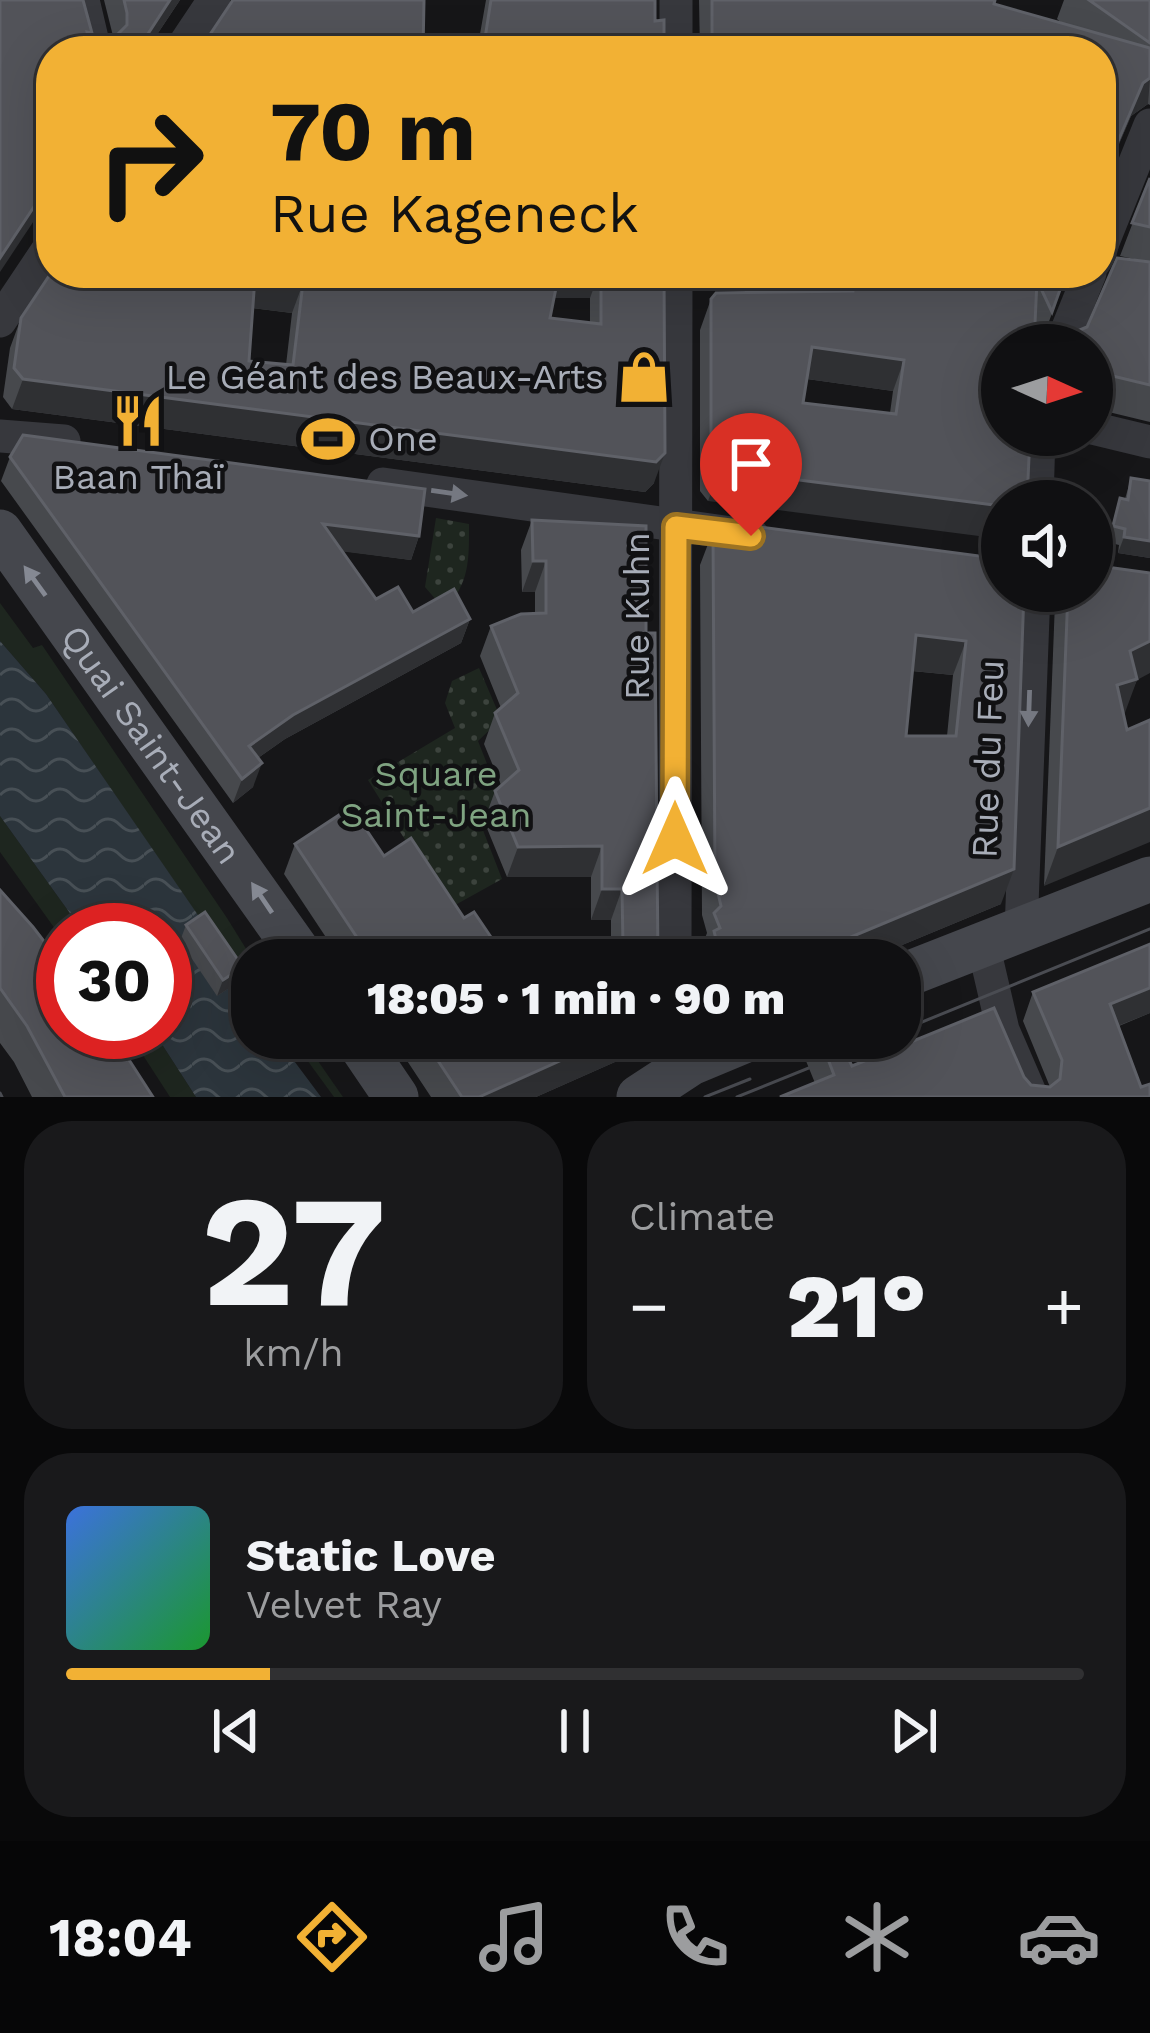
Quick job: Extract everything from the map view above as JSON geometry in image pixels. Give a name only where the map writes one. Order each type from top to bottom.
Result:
[{"type":"street","points":[[82,0],[91,36]]},
{"type":"street","points":[[190,36],[214,0]]},
{"type":"street","points":[[676,0],[676,36]]},
{"type":"street","points":[[1116,209],[1150,124]]},
{"type":"street","points":[[0,321],[36,267]]},
{"type":"street","name":"Rue Kuhn","points":[[675,939],[676,288]]},
{"type":"street","points":[[1069,324],[1084,288]]},
{"type":"street","points":[[1113,433],[1150,442]]},
{"type":"street","points":[[0,436],[93,445]]},
{"type":"street","points":[[346,479],[776,539]]},
{"type":"street","name":"Quai Saint-Jean","points":[[0,532],[289,939]]},
{"type":"street","name":"Rue du Feu","points":[[1032,612],[1002,938],[1004,1030],[1032,1097]]},
{"type":"street","points":[[921,969],[1150,879]]},
{"type":"street","points":[[370,1059],[396,1097]]},
{"type":"street","points":[[663,1069],[691,1059]]},
{"type":"green space","points":[[436,518],[469,524],[463,581],[444,609],[425,587]]},
{"type":"green space","points":[[0,603],[33,648],[42,645],[227,918],[240,939],[231,939],[231,964],[46,694],[0,641]]},
{"type":"green space","name":"Square Saint-Jean","points":[[479,668],[501,719],[478,741],[500,797],[479,820],[502,879],[448,909],[368,780],[455,728],[445,703],[452,681]]},
{"type":"green space","points":[[0,816],[63,903],[37,903],[0,852]]},
{"type":"green space","points":[[145,1059],[171,1059],[196,1097],[170,1097]]},
{"type":"green space","points":[[306,1059],[317,1059],[343,1097],[334,1097]]},
{"type":"water","points":[[0,641],[46,694],[190,903],[63,903],[0,816]]},
{"type":"water","points":[[192,906],[231,963],[231,1059],[293,1059],[321,1097],[196,1097],[171,1059],[192,1059]]},
{"type":"building","points":[[0,0],[83,0],[92,33],[36,36],[36,204],[0,258]]},
{"type":"building","points":[[124,0],[170,0],[147,36],[116,36],[127,25]]},
{"type":"building","points":[[233,0],[424,0],[423,36],[209,36]]},
{"type":"building","points":[[491,0],[655,0],[655,21],[664,20],[664,36],[485,36]]},
{"type":"building","points":[[712,0],[995,0],[994,4],[1107,36],[712,36]]},
{"type":"building","points":[[1089,0],[1150,0],[1150,43]]},
{"type":"building","points":[[1116,38],[1150,48],[1150,78],[1143,83],[1116,146]]},
{"type":"building","points":[[1150,178],[1150,227],[1132,223]]},
{"type":"building","points":[[1117,258],[1150,262],[1150,385],[1113,376],[1113,324],[1088,324],[1104,288],[1116,288]]},
{"type":"building","points":[[41,288],[254,288],[249,361],[293,365],[302,288],[556,288],[550,318],[601,324],[601,288],[664,288],[665,453],[656,462],[23,379],[14,368],[21,318]]},
{"type":"building","points":[[853,288],[1037,288],[1035,324],[981,324],[981,456],[1029,456],[1028,480],[981,480],[981,503],[720,470],[711,460],[711,299],[716,293]],"holes":[[[812,347],[904,360],[896,414],[803,403]]]},
{"type":"building","points":[[1041,288],[1061,288],[1052,312]]},
{"type":"building","points":[[23,435],[425,489],[419,536],[323,524],[376,599],[398,587],[413,612],[454,589],[470,619],[293,715],[249,746],[262,763],[242,779],[10,457]]},
{"type":"building","points":[[1131,478],[1150,481],[1150,541],[1124,537],[1125,529],[1113,526],[1120,498],[1128,500]]},
{"type":"building","points":[[532,520],[646,526],[646,633],[655,633],[658,939],[623,939],[622,889],[602,889],[602,846],[518,847],[495,791],[519,770],[495,713],[518,693],[491,626],[521,614],[546,613],[546,561],[533,561]]},
{"type":"building","points":[[723,522],[981,556],[981,612],[1023,612],[1014,869],[846,939],[716,939],[714,931],[720,928],[714,913],[721,906],[715,880],[713,531]],"holes":[[[916,635],[966,641],[956,736],[906,736]]]},
{"type":"building","points":[[1113,568],[1150,573],[1150,641],[1130,651],[1137,679],[1117,685],[1127,730],[1150,720],[1150,808],[1058,847],[1067,612],[1113,612]]},
{"type":"building","points":[[351,807],[384,856],[411,838],[464,918],[474,912],[492,939],[358,939],[295,844]]},
{"type":"building","points":[[0,890],[36,931],[36,1043],[0,988]]},
{"type":"building","points":[[205,912],[231,950],[231,975],[223,980],[192,934],[192,921]]},
{"type":"building","points":[[1150,944],[1150,988],[1110,1004],[1141,1087],[1150,1084],[1150,1097],[780,1097],[834,1075],[828,1059],[848,1059],[852,1066],[869,1059],[921,1059],[921,1038],[994,1008],[1024,1077],[1031,1085],[1050,1087],[1060,1079],[1062,1060],[1033,992]]},
{"type":"building","points":[[45,1059],[128,1059],[153,1097],[65,1097]]},
{"type":"building","points":[[437,1059],[564,1059],[479,1097],[462,1097]]},
{"type":"tram line","points":[[921,1022],[1150,929]]},
{"type":"tram line","points":[[737,1097],[831,1059]]},
{"type":"tram line","points":[[705,1097],[750,1079]]},
{"type":"tram line","points":[[0,1093],[2,1097]]},
{"type":"place","name":"Le Géant des Beaux-Arts","points":[[644,377]]},
{"type":"place","name":"Baan Thaï","points":[[138,421]]},
{"type":"place","name":"One","points":[[328,439]]},
{"type":"route","points":[[675,839],[676,527],[751,536]]}]
